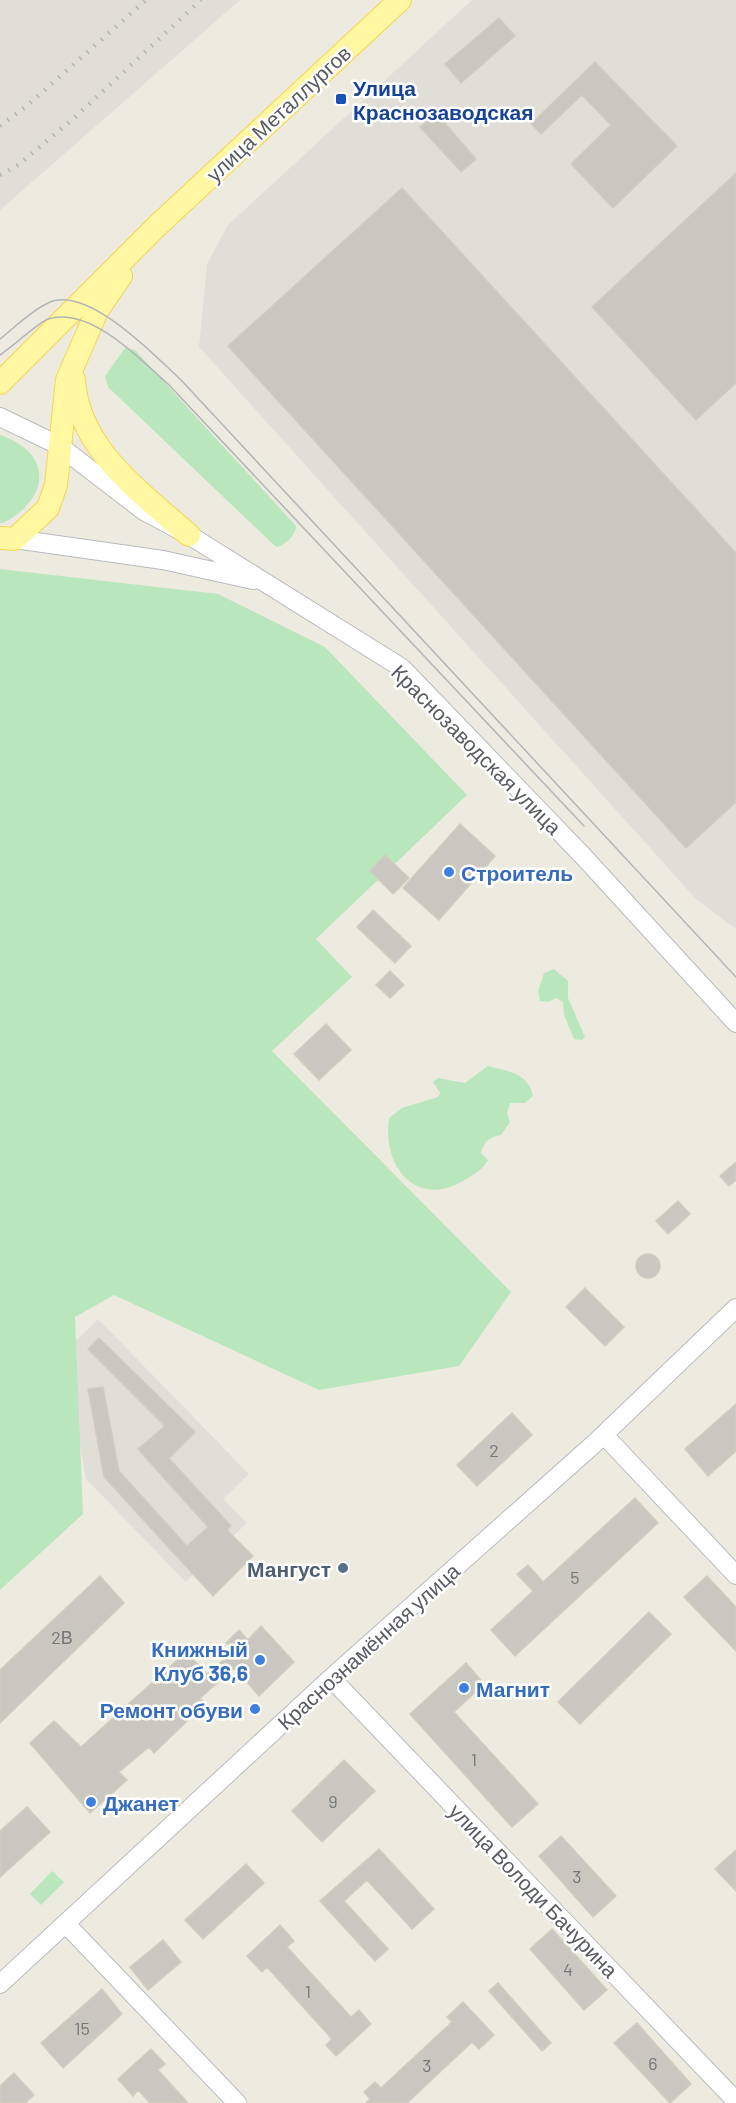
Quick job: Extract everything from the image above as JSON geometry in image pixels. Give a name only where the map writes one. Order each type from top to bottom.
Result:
[{"type":"main road","name":"улица Металлургов","points":[[157,226],[400,0]]},
{"type":"main road","points":[[8,539],[48,508],[56,485],[58,445],[67,381],[73,365],[97,311],[157,226]]},
{"type":"main road","points":[[0,383],[157,226]]},
{"type":"main road","points":[[73,365],[75,397],[92,438],[122,476],[189,535]]},
{"type":"street","name":"Краснозаводская улица","points":[[0,417],[7,418],[58,445],[144,511],[189,535],[402,668],[583,856],[736,1023]]},
{"type":"street","points":[[8,539],[163,560],[266,583]]},
{"type":"street","name":"Краснознамённая улица","points":[[0,1984],[331,1678],[604,1435],[736,1308]]},
{"type":"street","points":[[604,1435],[736,1575]]},
{"type":"street","name":"улица Володи Бачурина","points":[[331,1678],[736,2101]]},
{"type":"street","points":[[66,1924],[237,2103]]},
{"type":"shaded area","points":[[0,0],[240,0],[0,210]]},
{"type":"shaded area","points":[[472,0],[736,0],[736,929],[697,900],[199,347],[207,264],[228,225]]},
{"type":"shaded area","points":[[98,1319],[249,1474],[223,1499],[247,1523],[186,1582],[86,1479],[64,1352]]},
{"type":"green space","points":[[125,348],[135,350],[296,526],[294,533],[286,542],[276,547],[108,387],[105,376]]},
{"type":"green space","points":[[0,435],[18,443],[30,453],[37,464],[39,477],[37,489],[30,502],[19,513],[3,523],[0,523]]},
{"type":"green space","points":[[0,569],[218,594],[325,647],[467,795],[316,939],[352,977],[272,1051],[511,1292],[459,1366],[319,1390],[114,1295],[75,1317],[83,1514],[0,1590]]},
{"type":"green space","points":[[554,969],[568,981],[568,998],[585,1037],[582,1040],[574,1039],[564,1015],[563,1002],[556,998],[549,1002],[540,1001],[538,991],[544,973]]},
{"type":"green space","points":[[488,1066],[522,1078],[527,1082],[533,1096],[525,1103],[510,1103],[507,1113],[510,1122],[501,1135],[491,1138],[484,1145],[481,1153],[488,1160],[477,1172],[445,1188],[430,1190],[416,1186],[405,1178],[396,1166],[388,1135],[389,1118],[402,1108],[438,1097],[440,1093],[433,1082],[438,1078],[465,1083]]},
{"type":"green space","points":[[52,1871],[64,1882],[41,1905],[30,1894]]},
{"type":"building","points":[[499,18],[515,36],[461,83],[445,64]]},
{"type":"building","points":[[595,62],[677,146],[613,208],[571,164],[611,125],[582,95],[541,134],[531,124]]},
{"type":"building","points":[[436,113],[476,159],[461,172],[420,127]]},
{"type":"building","points":[[736,173],[736,383],[696,420],[592,307]]},
{"type":"building","points":[[402,188],[736,553],[736,802],[686,848],[228,346]]},
{"type":"building","name":"Строитель","points":[[460,824],[495,856],[439,920],[403,888]]},
{"type":"building","points":[[385,855],[409,878],[393,894],[370,871]]},
{"type":"building","points":[[373,910],[411,946],[395,963],[357,927]]},
{"type":"building","points":[[390,971],[404,985],[390,998],[376,985]]},
{"type":"building","points":[[326,1024],[351,1050],[319,1080],[294,1054]]},
{"type":"building","points":[[736,1162],[736,1180],[729,1186],[720,1176]]},
{"type":"building","points":[[678,1201],[690,1214],[668,1234],[656,1221]]},
{"type":"building","points":[[648,1254],[653,1255],[659,1261],[659,1271],[653,1277],[648,1278],[643,1277],[637,1271],[636,1266],[637,1261],[643,1255]]},
{"type":"building","points":[[585,1288],[624,1327],[605,1346],[566,1307]]},
{"type":"building","points":[[99,1338],[195,1432],[169,1458],[231,1526],[227,1530],[253,1556],[213,1596],[104,1477],[88,1389],[103,1387],[119,1471],[187,1546],[208,1527],[138,1449],[165,1426],[88,1349]]},
{"type":"building","points":[[736,1404],[736,1451],[708,1476],[685,1449]]},
{"type":"building","points":[[512,1413],[532,1435],[477,1486],[457,1465]]},
{"type":"building","points":[[635,1498],[658,1523],[515,1656],[491,1630],[533,1591],[517,1574],[528,1565],[543,1582]]},
{"type":"building","points":[[100,1576],[124,1603],[0,1723],[0,1670]]},
{"type":"building","points":[[707,1576],[736,1607],[736,1651],[684,1597]]},
{"type":"building","points":[[649,1612],[671,1634],[580,1724],[558,1702]]},
{"type":"building","points":[[261,1626],[294,1662],[259,1696],[235,1668],[200,1698],[205,1704],[154,1753],[149,1747],[119,1772],[127,1780],[90,1813],[30,1743],[54,1721],[81,1747],[186,1652],[207,1674],[235,1650],[226,1643],[239,1630],[248,1640]]},
{"type":"building","points":[[466,1663],[484,1684],[454,1712],[538,1804],[512,1827],[410,1714]]},
{"type":"building","points":[[344,1760],[375,1791],[322,1842],[292,1811]]},
{"type":"building","points":[[27,1807],[50,1832],[0,1877],[0,1831]]},
{"type":"building","points":[[561,1836],[616,1896],[593,1917],[539,1856]]},
{"type":"building","points":[[379,1849],[434,1909],[412,1929],[367,1880],[344,1901],[388,1949],[375,1961],[320,1901]]},
{"type":"building","points":[[736,1850],[736,1891],[715,1869]]},
{"type":"building","points":[[246,1864],[264,1883],[203,1939],[185,1920]]},
{"type":"building","points":[[280,1925],[294,1941],[287,1947],[351,2017],[359,2010],[371,2024],[336,2056],[326,2045],[332,2039],[267,1967],[262,1972],[247,1956]]},
{"type":"building","points":[[552,1929],[607,1990],[584,2010],[530,1949]]},
{"type":"building","points":[[163,1940],[181,1962],[148,1990],[130,1967]]},
{"type":"building","points":[[498,1983],[551,2043],[542,2051],[489,1991]]},
{"type":"building","points":[[102,1989],[122,2014],[63,2068],[41,2043]]},
{"type":"building","points":[[463,2002],[494,2035],[479,2049],[472,2042],[407,2103],[366,2103],[370,2099],[364,2092],[375,2082],[381,2088],[452,2022],[447,2017]]},
{"type":"building","points":[[637,2023],[691,2084],[670,2103],[614,2043]]},
{"type":"building","points":[[151,2049],[165,2064],[158,2070],[188,2103],[150,2103],[138,2090],[133,2096],[118,2079]]},
{"type":"building","points":[[14,2073],[34,2095],[25,2103],[0,2103],[0,2086]]},
{"type":"tram line","points":[[0,339],[42,306],[64,300],[82,304],[100,313],[138,340],[181,380],[736,977]]},
{"type":"tram line","points":[[0,355],[44,321],[64,317],[81,320],[98,328],[130,350],[170,386],[584,826]]},
{"type":"railway","points":[[0,126],[29,104],[146,0]]},
{"type":"railway","points":[[0,175],[18,165],[73,119],[201,0]]},
{"type":"place","name":"Улица Краснозаводская","points":[[341,99]]},
{"type":"place","name":"Строитель","points":[[449,872]]},
{"type":"place","name":"Мангуст","points":[[343,1568]]},
{"type":"place","name":"Книжный Клуб 36,6","points":[[260,1660]]},
{"type":"place","name":"Магнит","points":[[464,1688]]},
{"type":"place","name":"Ремонт обуви","points":[[255,1709]]},
{"type":"place","name":"Джанет","points":[[91,1802]]}]
